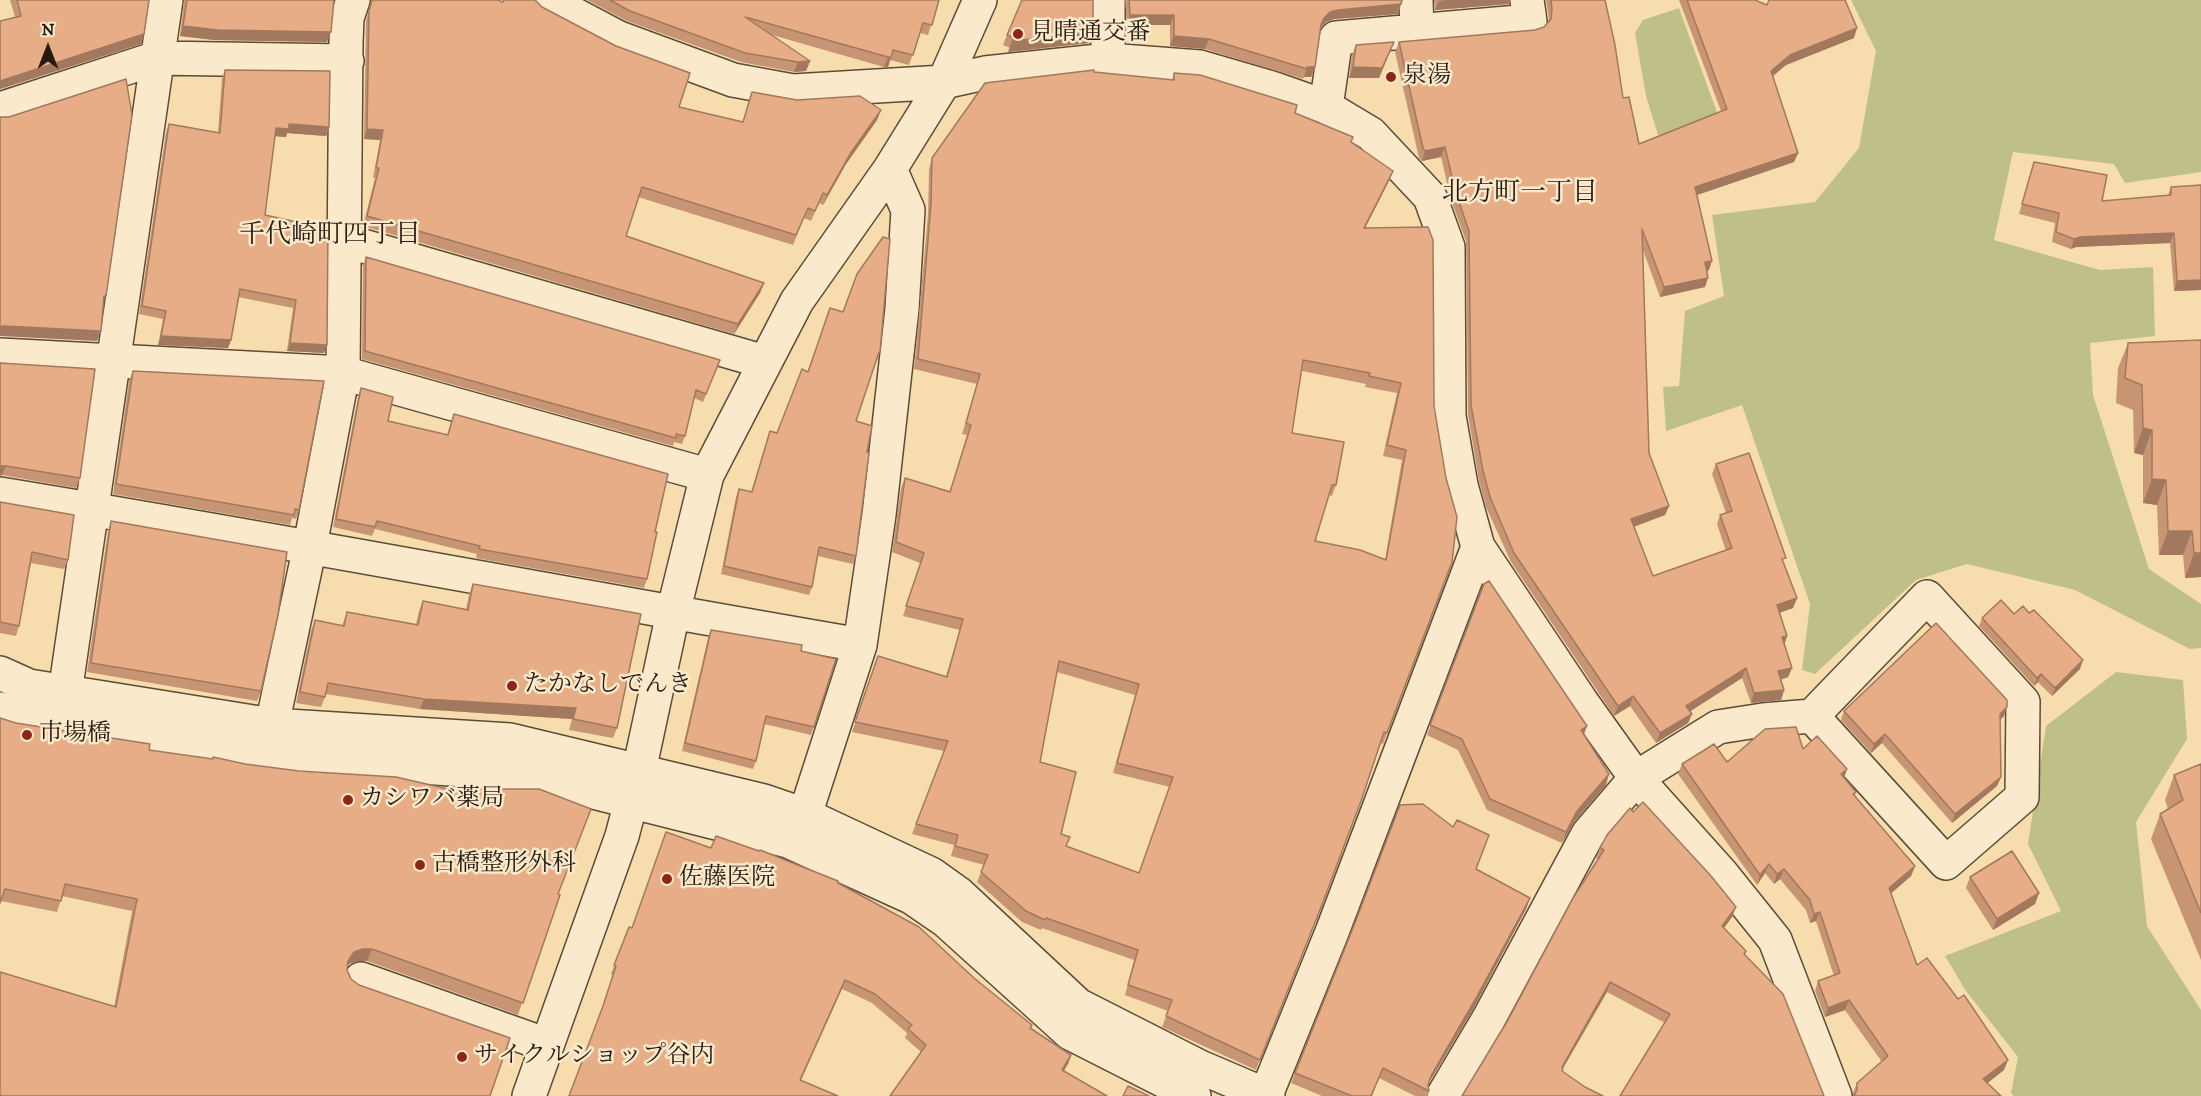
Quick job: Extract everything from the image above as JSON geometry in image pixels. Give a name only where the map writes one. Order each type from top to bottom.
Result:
[{"type":"street","points":[[65,693],[166,0]]},
{"type":"street","points":[[272,725],[310,546],[343,373],[347,18],[353,0]]},
{"type":"street","points":[[547,0],[619,39],[733,80],[794,91],[944,82],[985,73],[1108,60],[1200,67],[1326,107],[1371,134],[1430,197],[1448,247],[1449,416],[1461,485],[1478,547],[1581,701],[1636,778],[1722,874],[1775,940],[1835,1096]]},
{"type":"street","points":[[529,1096],[622,836],[707,476],[796,302],[890,169],[944,82],[980,0]]},
{"type":"street","points":[[1108,0],[1108,60]]},
{"type":"street","points":[[1326,107],[1336,38],[1417,15],[1530,21],[1527,0]]},
{"type":"street","points":[[0,109],[157,58],[347,61]]},
{"type":"street","points":[[805,815],[861,645],[879,515],[902,309],[908,210],[890,169]]},
{"type":"street","points":[[346,241],[765,362]]},
{"type":"street","points":[[0,355],[343,373],[707,476]]},
{"type":"street","points":[[0,494],[310,546],[861,645]]},
{"type":"street","points":[[0,709],[20,716],[279,757],[522,774],[764,801],[805,815],[931,874],[959,894],[1078,1005],[1200,1067],[1267,1096],[1332,932],[1478,547]]},
{"type":"street","points":[[1443,1096],[1488,1020],[1588,834],[1636,778],[1718,727],[1812,716],[1927,597],[2023,702],[2022,797],[1946,863],[1812,716]]},
{"type":"street","points":[[0,673],[29,686],[65,693],[272,725],[510,740],[788,841],[911,897],[946,921],[1070,1032],[1194,1096]]},
{"type":"street","points":[[361,978],[546,1045]]},
{"type":"green space","points":[[1851,0],[2201,0],[2201,172],[2125,183],[2114,164],[2013,152],[1994,240],[2100,270],[2153,267],[2155,336],[2090,343],[2093,395],[2149,569],[2201,604],[2201,648],[2190,649],[2075,590],[1967,564],[1916,580],[1815,674],[1802,670],[1810,604],[1742,405],[1666,431],[1663,387],[1679,386],[1685,311],[1724,296],[1712,215],[1815,202],[1859,148],[1876,51]]},
{"type":"green space","points":[[1679,8],[1718,115],[1659,138],[1646,96],[1635,33],[1643,20]]},
{"type":"green space","points":[[2116,672],[2183,680],[2187,739],[2136,822],[2147,926],[2201,1010],[2201,1096],[2014,1096],[2011,1093],[2018,1057],[1966,991],[1945,956],[2061,911],[2028,844],[2046,726]]},
{"type":"building","points":[[17,0],[149,0],[144,34],[0,81],[0,21],[21,16]]},
{"type":"building","points":[[187,0],[334,0],[331,32],[218,30],[183,26]]},
{"type":"building","points":[[372,0],[498,0],[503,2],[504,0],[535,0],[542,7],[616,46],[690,73],[679,107],[743,122],[752,92],[797,100],[860,96],[881,110],[850,154],[827,195],[823,193],[815,211],[808,208],[796,235],[642,187],[626,236],[764,283],[738,324],[367,216],[379,168],[376,168],[383,130],[367,129],[369,11]]},
{"type":"building","points":[[610,0],[939,0],[932,25],[923,23],[913,55],[893,50],[891,57],[745,17],[810,61],[798,62],[745,53],[630,11]]},
{"type":"building","points":[[1022,0],[1093,0],[1093,33],[1012,41],[1014,38],[1007,35]]},
{"type":"building","points":[[1129,0],[1402,0],[1401,4],[1330,12],[1321,25],[1315,67],[1307,67],[1307,69],[1209,39],[1174,36],[1174,15],[1130,15]]},
{"type":"building","points":[[1551,0],[1605,0],[1623,98],[1629,97],[1639,144],[1727,109],[1687,0],[1755,0],[1767,5],[1769,0],[1845,0],[1857,28],[1790,55],[1771,71],[1798,153],[1695,187],[1712,261],[1705,262],[1708,278],[1664,287],[1642,229],[1649,453],[1669,506],[1631,519],[1653,576],[1732,548],[1720,515],[1732,511],[1716,464],[1749,453],[1786,558],[1782,559],[1797,598],[1777,605],[1787,636],[1782,637],[1792,668],[1778,671],[1784,690],[1754,693],[1746,668],[1686,706],[1692,714],[1660,733],[1633,696],[1618,706],[1514,553],[1490,497],[1471,405],[1469,231],[1455,190],[1445,147],[1425,151],[1423,148],[1399,42],[1535,30],[1544,27],[1551,19]]},
{"type":"building","points":[[1394,42],[1382,68],[1353,67],[1356,45]]},
{"type":"building","points":[[225,70],[330,71],[329,127],[289,124],[289,129],[276,128],[265,215],[328,229],[327,345],[290,343],[296,300],[240,289],[231,340],[161,336],[166,311],[142,306],[169,124],[220,133]]},
{"type":"building","points":[[1094,70],[1094,72],[1174,80],[1174,73],[1200,75],[1297,105],[1295,113],[1353,137],[1351,142],[1393,171],[1364,228],[1428,227],[1433,240],[1434,406],[1446,478],[1457,517],[1452,562],[1387,733],[1384,732],[1318,915],[1260,1060],[1166,1016],[1172,1000],[1128,985],[1138,950],[1046,918],[1045,920],[1026,911],[981,872],[988,855],[955,846],[958,835],[916,824],[948,741],[855,722],[878,656],[947,677],[963,619],[906,606],[924,553],[896,542],[905,478],[950,492],[971,425],[966,423],[980,374],[918,359],[931,204],[932,158],[985,83]],"holes":[[[1303,360],[1370,373],[1369,376],[1401,383],[1387,445],[1406,450],[1386,560],[1360,550],[1315,541],[1332,485],[1336,485],[1344,442],[1292,433]],[[1059,661],[1139,684],[1117,763],[1173,777],[1139,873],[1066,846],[1070,837],[1061,834],[1076,772],[1040,762]]]},
{"type":"building","points":[[126,79],[132,115],[106,296],[104,296],[101,331],[0,327],[0,117],[9,117]]},
{"type":"building","points":[[2034,162],[2107,175],[2102,201],[2171,195],[2171,187],[2201,185],[2201,280],[2177,281],[2174,233],[2074,239],[2056,232],[2059,213],[2022,204]]},
{"type":"building","points":[[883,237],[890,239],[880,352],[856,421],[872,426],[856,556],[819,547],[812,587],[724,566],[739,489],[752,492],[770,431],[777,433],[802,369],[808,372],[830,308],[843,312],[857,274]]},
{"type":"building","points":[[366,257],[720,360],[706,394],[696,390],[685,436],[676,434],[676,438],[365,351]]},
{"type":"building","points":[[2201,340],[2201,553],[2194,553],[2192,531],[2168,531],[2166,480],[2152,479],[2152,430],[2143,428],[2142,385],[2125,378],[2128,343]]},
{"type":"building","points":[[0,363],[95,369],[80,478],[0,466]]},
{"type":"building","points":[[133,371],[324,381],[299,510],[295,509],[294,515],[116,484]]},
{"type":"building","points":[[361,388],[393,397],[388,421],[448,435],[454,414],[668,474],[647,579],[479,549],[480,546],[377,521],[375,527],[336,519]]},
{"type":"building","points":[[0,502],[74,515],[68,560],[32,552],[19,626],[0,622]]},
{"type":"building","points":[[111,521],[287,552],[278,615],[261,691],[91,663]]},
{"type":"building","points":[[1489,581],[1587,726],[1581,730],[1609,774],[1577,811],[1566,832],[1490,799],[1462,739],[1430,725],[1484,584]]},
{"type":"building","points":[[473,584],[641,614],[617,728],[573,719],[576,708],[424,699],[328,683],[325,697],[300,692],[315,620],[344,626],[347,612],[418,625],[423,601],[468,610]]},
{"type":"building","points":[[2001,600],[2014,614],[2023,606],[2029,613],[2034,610],[2083,660],[2055,688],[2041,674],[2037,678],[1982,618]]},
{"type":"building","points":[[1936,623],[2007,700],[2007,707],[2000,714],[2001,777],[1955,814],[1885,734],[1874,744],[1844,711]]},
{"type":"building","points":[[711,630],[802,645],[801,651],[836,659],[814,727],[766,716],[756,761],[685,743]]},
{"type":"building","points":[[0,718],[16,723],[150,744],[149,750],[213,759],[213,757],[299,771],[396,777],[474,795],[477,789],[539,789],[591,809],[558,894],[560,895],[523,1003],[372,949],[354,952],[348,961],[347,970],[351,979],[359,985],[510,1038],[490,1096],[0,1095],[0,972],[116,1007],[137,899],[65,884],[61,901],[5,889],[0,903]]},
{"type":"building","points":[[1796,727],[1803,749],[1817,736],[1847,769],[1841,774],[1856,792],[1853,794],[1915,866],[1889,888],[1917,965],[1927,958],[1958,999],[1964,995],[2008,1060],[1983,1079],[2001,1096],[1854,1096],[1857,1083],[1888,1056],[1849,1000],[1828,1008],[1818,981],[1840,973],[1820,912],[1814,914],[1810,900],[1784,869],[1777,874],[1769,864],[1760,875],[1682,764],[1714,744],[1727,762],[1765,729]]},
{"type":"building","points":[[2201,764],[2201,913],[2160,814],[2183,800],[2174,775]]},
{"type":"building","points":[[1643,802],[1711,876],[1736,907],[1722,926],[1746,951],[1744,954],[1783,994],[1824,1096],[1620,1096],[1670,1014],[1610,982],[1562,1067],[1562,1071],[1603,1096],[1462,1096],[1508,1020],[1573,898],[1604,850],[1600,848],[1607,835],[1630,808],[1633,812]]},
{"type":"building","points":[[1423,804],[1453,827],[1457,820],[1489,835],[1476,869],[1530,898],[1431,1076],[1429,1091],[1383,1068],[1371,1096],[1352,1096],[1295,1073],[1400,805]]},
{"type":"building","points":[[666,832],[711,848],[716,836],[760,850],[838,881],[919,927],[974,978],[1032,1025],[1030,1028],[1071,1055],[1062,1070],[1107,1096],[890,1096],[926,1045],[908,1029],[912,1025],[875,994],[845,980],[800,1080],[838,1096],[569,1096],[603,1006],[616,966],[614,965],[629,927],[632,928]]},
{"type":"building","points":[[2012,851],[2039,893],[1997,919],[1970,877]]},
{"type":"building","points":[[1128,1086],[1149,1096],[1123,1096]]},
{"type":"place","name":"見晴通交番","points":[[1018,34]]},
{"type":"place","name":"泉湯","points":[[1391,77]]},
{"type":"place","name":"たかなしでんき","points":[[512,686]]},
{"type":"place","name":"市場橋","points":[[27,735]]},
{"type":"place","name":"カシワバ薬局","points":[[348,800]]},
{"type":"place","name":"古橋整形外科","points":[[420,865]]},
{"type":"place","name":"佐藤医院","points":[[667,879]]},
{"type":"place","name":"サイクルショップ谷内","points":[[462,1057]]},
{"type":"district","name":"北方町一丁目","points":[[1520,195]]},
{"type":"district","name":"千代崎町四丁目","points":[[330,237]]}]
